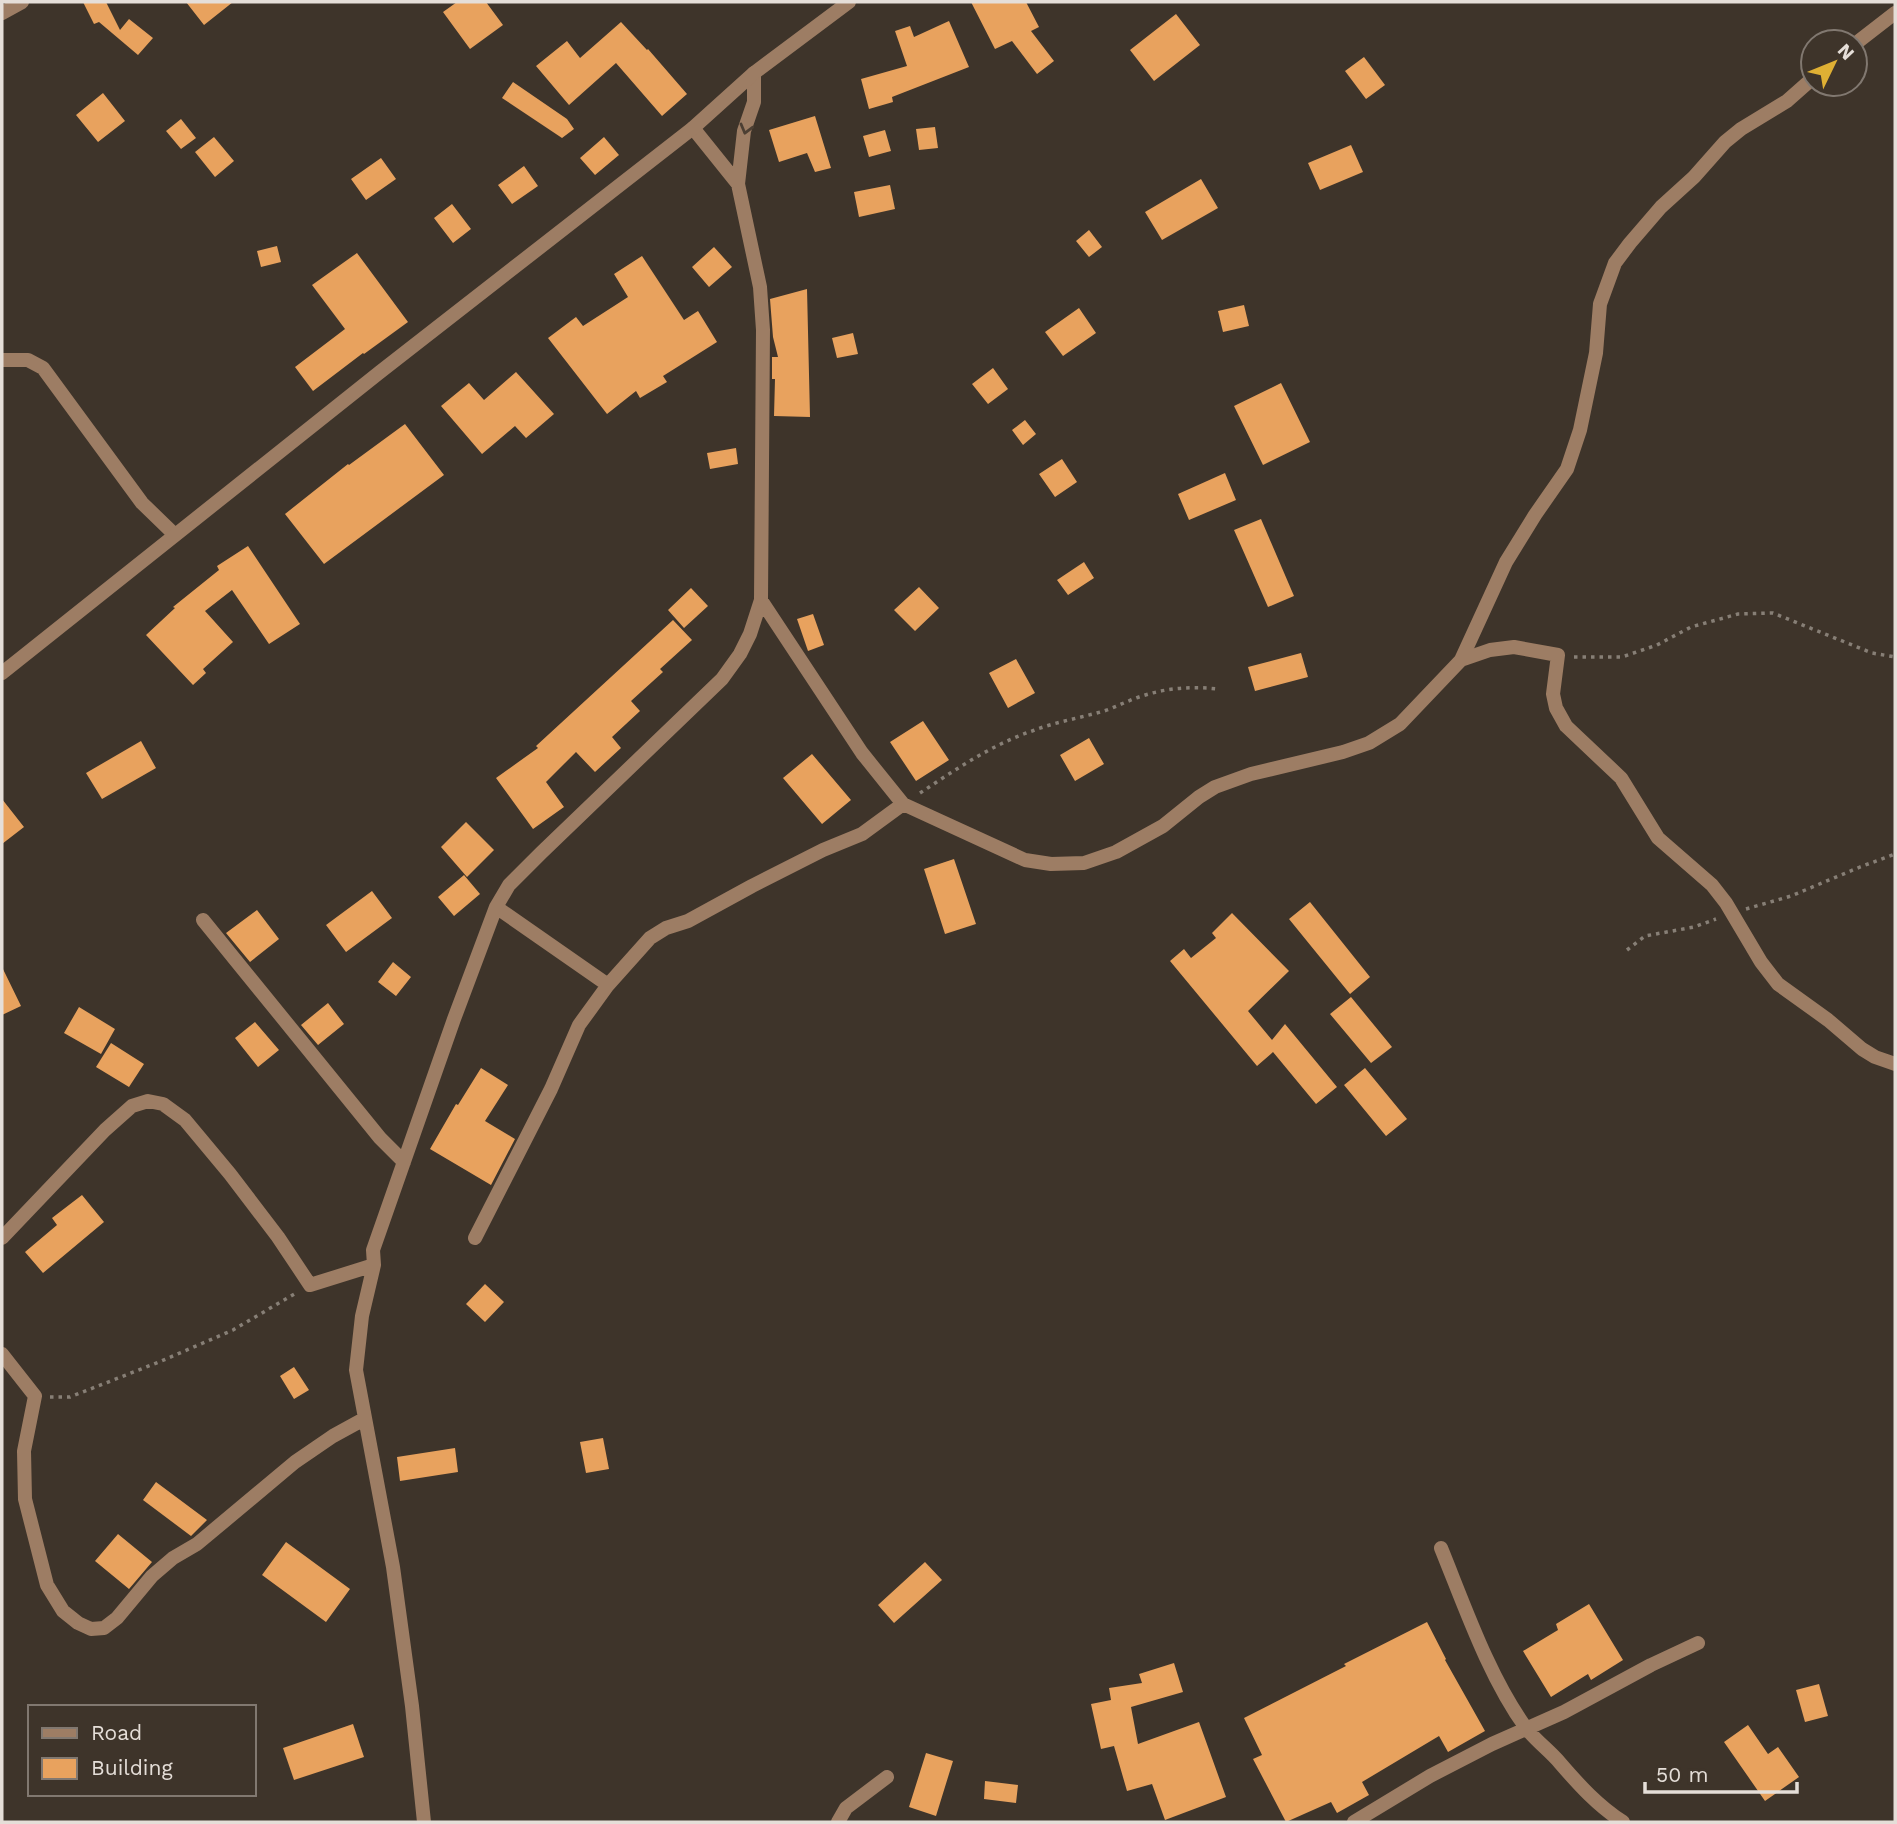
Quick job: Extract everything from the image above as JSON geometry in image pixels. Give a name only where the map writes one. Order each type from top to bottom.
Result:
[{"type":"street","points":[[2,13],[22,2]]},
{"type":"street","points":[[2,673],[174,534],[693,128],[754,73],[849,2]]},
{"type":"street","points":[[1869,33],[1895,13]]},
{"type":"street","points":[[424,1822],[393,1567],[356,1370],[362,1316],[374,1265],[373,1250],[454,1019],[496,907],[509,885],[722,679],[750,634],[761,600],[763,330],[760,287],[738,184],[744,131],[754,102],[754,73]]},
{"type":"street","points":[[761,600],[862,753],[903,804],[1025,860],[1051,864],[1084,863],[1116,852],[1163,826],[1215,787],[1251,774],[1369,743],[1400,724],[1461,660],[1506,562],[1567,469],[1580,429],[1596,353],[1600,304],[1615,263],[1661,207],[1694,177],[1725,142],[1799,90]]},
{"type":"street","points":[[693,128],[738,184]]},
{"type":"street","points":[[2,360],[28,360],[43,368],[142,503],[174,534]]},
{"type":"street","points":[[1461,660],[1490,650],[1514,647],[1559,655],[1553,694],[1556,708],[1566,726],[1620,778],[1658,838],[1718,892],[1778,984],[1828,1020],[1862,1049],[1895,1064]]},
{"type":"street","points":[[475,1238],[551,1088],[579,1025],[608,985],[650,938],[823,850],[862,834],[903,804]]},
{"type":"street","points":[[496,907],[608,985]]},
{"type":"street","points":[[202,920],[380,1138],[404,1162]]},
{"type":"street","points":[[2,1238],[114,1122],[132,1106],[148,1101],[163,1104],[185,1120],[278,1237],[310,1285],[374,1265]]},
{"type":"street","points":[[2,1354],[35,1396],[24,1451],[25,1499],[47,1585],[62,1611],[91,1629],[104,1628],[117,1618],[152,1576],[173,1558],[197,1544],[295,1461],[332,1436],[364,1419]]},
{"type":"street","points":[[1441,1548],[1484,1654],[1527,1729],[1582,1788],[1610,1814],[1623,1822]]},
{"type":"street","points":[[1354,1822],[1430,1776],[1699,1643]]},
{"type":"street","points":[[838,1822],[846,1808],[887,1777]]},
{"type":"path","points":[[1559,655],[1580,658],[1622,657],[1657,645],[1691,627],[1738,614],[1773,613],[1872,653],[1895,657]]},
{"type":"path","points":[[903,804],[977,755],[1031,731],[1106,710],[1140,696],[1172,689],[1218,689]]},
{"type":"path","points":[[1627,950],[1645,936],[1694,927],[1791,896],[1895,854]]},
{"type":"path","points":[[35,1396],[69,1397],[80,1394],[233,1330],[310,1285]]},
{"type":"building","points":[[83,2],[106,2],[120,30],[129,19],[153,38],[138,55],[99,22],[94,24]]},
{"type":"building","points":[[186,2],[233,2],[204,25]]},
{"type":"building","points":[[457,2],[486,2],[503,25],[470,49],[443,12]]},
{"type":"building","points":[[971,2],[1026,2],[1039,27],[1031,31],[1054,61],[1037,74],[1012,41],[995,49]]},
{"type":"building","points":[[1176,14],[1200,45],[1154,81],[1130,50]]},
{"type":"building","points":[[949,21],[969,67],[892,97],[893,102],[869,109],[861,79],[907,66],[895,31],[910,26],[914,37]]},
{"type":"building","points":[[621,22],[687,94],[662,116],[616,63],[569,105],[536,66],[567,41],[580,58]]},
{"type":"building","points":[[1364,57],[1385,85],[1366,99],[1345,71]]},
{"type":"building","points":[[513,82],[567,119],[574,129],[562,138],[502,98]]},
{"type":"building","points":[[103,93],[125,121],[98,142],[76,115]]},
{"type":"building","points":[[815,116],[831,168],[815,172],[807,153],[779,162],[769,130]]},
{"type":"building","points":[[181,119],[196,138],[181,149],[166,131]]},
{"type":"building","points":[[935,127],[938,148],[919,150],[916,129]]},
{"type":"building","points":[[885,130],[891,151],[869,157],[863,136]]},
{"type":"building","points":[[214,137],[234,161],[215,177],[195,152]]},
{"type":"building","points":[[604,137],[619,155],[595,175],[580,158]]},
{"type":"building","points":[[1351,145],[1363,172],[1320,190],[1308,163]]},
{"type":"building","points":[[381,158],[396,179],[366,200],[351,179]]},
{"type":"building","points":[[524,166],[538,186],[512,204],[498,185]]},
{"type":"building","points":[[1201,179],[1218,208],[1162,240],[1145,212]]},
{"type":"building","points":[[890,185],[895,209],[859,217],[854,192]]},
{"type":"building","points":[[452,204],[471,229],[453,243],[434,218]]},
{"type":"building","points":[[1089,230],[1102,247],[1089,257],[1076,241]]},
{"type":"building","points":[[277,246],[281,262],[261,267],[257,251]]},
{"type":"building","points":[[714,247],[732,267],[709,287],[692,267]]},
{"type":"building","points":[[357,253],[408,322],[313,391],[295,367],[345,329],[312,285]]},
{"type":"building","points":[[642,256],[684,320],[698,311],[717,342],[663,376],[667,382],[640,398],[636,391],[607,414],[548,338],[576,317],[583,326],[628,297],[614,274]]},
{"type":"building","points":[[807,289],[810,417],[774,416],[775,379],[772,379],[772,357],[778,357],[773,337],[770,299]]},
{"type":"building","points":[[1244,305],[1249,326],[1223,332],[1218,311]]},
{"type":"building","points":[[1079,308],[1096,333],[1063,356],[1045,332]]},
{"type":"building","points":[[853,333],[858,354],[837,358],[832,338]]},
{"type":"building","points":[[993,368],[1008,389],[988,404],[972,384]]},
{"type":"building","points":[[516,372],[554,414],[526,438],[515,426],[482,454],[441,406],[469,383],[484,400]]},
{"type":"building","points":[[1281,383],[1310,442],[1263,465],[1234,406]]},
{"type":"building","points":[[1025,420],[1036,434],[1023,445],[1012,430]]},
{"type":"building","points":[[405,424],[444,475],[324,564],[285,514],[348,464]]},
{"type":"building","points":[[736,448],[738,464],[710,469],[707,453]]},
{"type":"building","points":[[1062,459],[1077,482],[1055,497],[1039,474]]},
{"type":"building","points":[[1225,473],[1236,500],[1189,520],[1178,494]]},
{"type":"building","points":[[1261,519],[1294,596],[1268,607],[1234,530]]},
{"type":"building","points":[[248,546],[300,624],[269,644],[232,590],[205,611],[233,642],[203,669],[206,673],[193,685],[146,635],[175,608],[173,607],[219,570],[217,566]]},
{"type":"building","points":[[1084,562],[1094,578],[1068,595],[1057,580]]},
{"type":"building","points":[[919,587],[939,608],[915,631],[894,610]]},
{"type":"building","points":[[691,588],[708,606],[684,628],[668,610]]},
{"type":"building","points":[[813,614],[824,645],[808,651],[797,619]]},
{"type":"building","points":[[673,620],[692,640],[660,669],[663,672],[631,701],[640,711],[612,737],[621,748],[595,772],[576,752],[546,782],[564,807],[533,829],[496,778],[538,748],[536,746]]},
{"type":"building","points":[[1301,653],[1308,677],[1255,691],[1248,667]]},
{"type":"building","points":[[1016,659],[1035,693],[1008,708],[989,673]]},
{"type":"building","points":[[923,721],[949,760],[916,781],[890,742]]},
{"type":"building","points":[[1089,738],[1104,764],[1075,781],[1060,755]]},
{"type":"building","points":[[141,741],[156,768],[102,799],[86,773]]},
{"type":"building","points":[[812,754],[851,800],[822,824],[783,778]]},
{"type":"building","points":[[2,799],[24,827],[2,844]]},
{"type":"building","points":[[466,822],[494,850],[467,877],[441,847]]},
{"type":"building","points":[[954,859],[976,924],[945,934],[924,869]]},
{"type":"building","points":[[464,875],[480,894],[454,916],[438,897]]},
{"type":"building","points":[[372,891],[392,918],[346,952],[326,925]]},
{"type":"building","points":[[1310,902],[1370,977],[1350,994],[1289,919]]},
{"type":"building","points":[[257,910],[279,939],[250,962],[226,933]]},
{"type":"building","points":[[1232,913],[1289,971],[1248,1011],[1272,1040],[1285,1024],[1337,1087],[1316,1104],[1273,1052],[1257,1066],[1170,961],[1184,949],[1191,958],[1216,938],[1212,933]]},
{"type":"building","points":[[393,962],[411,977],[396,996],[378,982]]},
{"type":"building","points":[[2,967],[21,1006],[2,1015]]},
{"type":"building","points":[[1351,997],[1392,1047],[1371,1063],[1330,1014]]},
{"type":"building","points":[[328,1003],[344,1024],[318,1045],[301,1025]]},
{"type":"building","points":[[79,1007],[115,1029],[101,1054],[64,1033]]},
{"type":"building","points":[[255,1022],[279,1050],[258,1067],[235,1038]]},
{"type":"building","points":[[111,1043],[144,1064],[129,1087],[96,1067]]},
{"type":"building","points":[[481,1068],[508,1085],[485,1121],[515,1139],[491,1185],[430,1149]]},
{"type":"building","points":[[1365,1068],[1407,1119],[1386,1136],[1344,1085]]},
{"type":"building","points":[[82,1195],[104,1222],[43,1273],[25,1252],[57,1225],[52,1218]]},
{"type":"building","points":[[485,1284],[504,1302],[485,1322],[466,1304]]},
{"type":"building","points":[[294,1367],[309,1390],[294,1399],[280,1376]]},
{"type":"building","points":[[603,1438],[609,1469],[586,1473],[580,1442]]},
{"type":"building","points":[[455,1448],[458,1472],[400,1481],[397,1457]]},
{"type":"building","points":[[156,1482],[207,1520],[191,1536],[143,1500]]},
{"type":"building","points":[[118,1534],[152,1562],[129,1589],[95,1561]]},
{"type":"building","points":[[286,1542],[350,1589],[326,1622],[262,1575]]},
{"type":"building","points":[[925,1562],[942,1580],[894,1623],[878,1605]]},
{"type":"building","points":[[1589,1604],[1623,1660],[1591,1680],[1588,1674],[1551,1697],[1523,1651],[1558,1630],[1556,1624]]},
{"type":"building","points":[[1427,1622],[1485,1731],[1448,1752],[1439,1736],[1362,1782],[1369,1795],[1337,1813],[1331,1802],[1286,1822],[1253,1759],[1262,1755],[1244,1718]]},
{"type":"building","points":[[1174,1663],[1183,1692],[1131,1707],[1138,1744],[1199,1722],[1226,1797],[1165,1820],[1152,1784],[1127,1791],[1114,1746],[1101,1749],[1091,1704],[1111,1700],[1109,1688],[1142,1683],[1139,1674]]},
{"type":"building","points":[[1819,1684],[1828,1716],[1805,1722],[1796,1690]]},
{"type":"building","points":[[353,1724],[364,1757],[294,1780],[283,1748]]},
{"type":"building","points":[[1748,1725],[1768,1754],[1778,1747],[1799,1777],[1765,1801],[1724,1742]]},
{"type":"building","points":[[926,1753],[953,1761],[936,1816],[909,1807]]},
{"type":"building","points":[[985,1781],[1018,1785],[1016,1803],[984,1799]]}]
